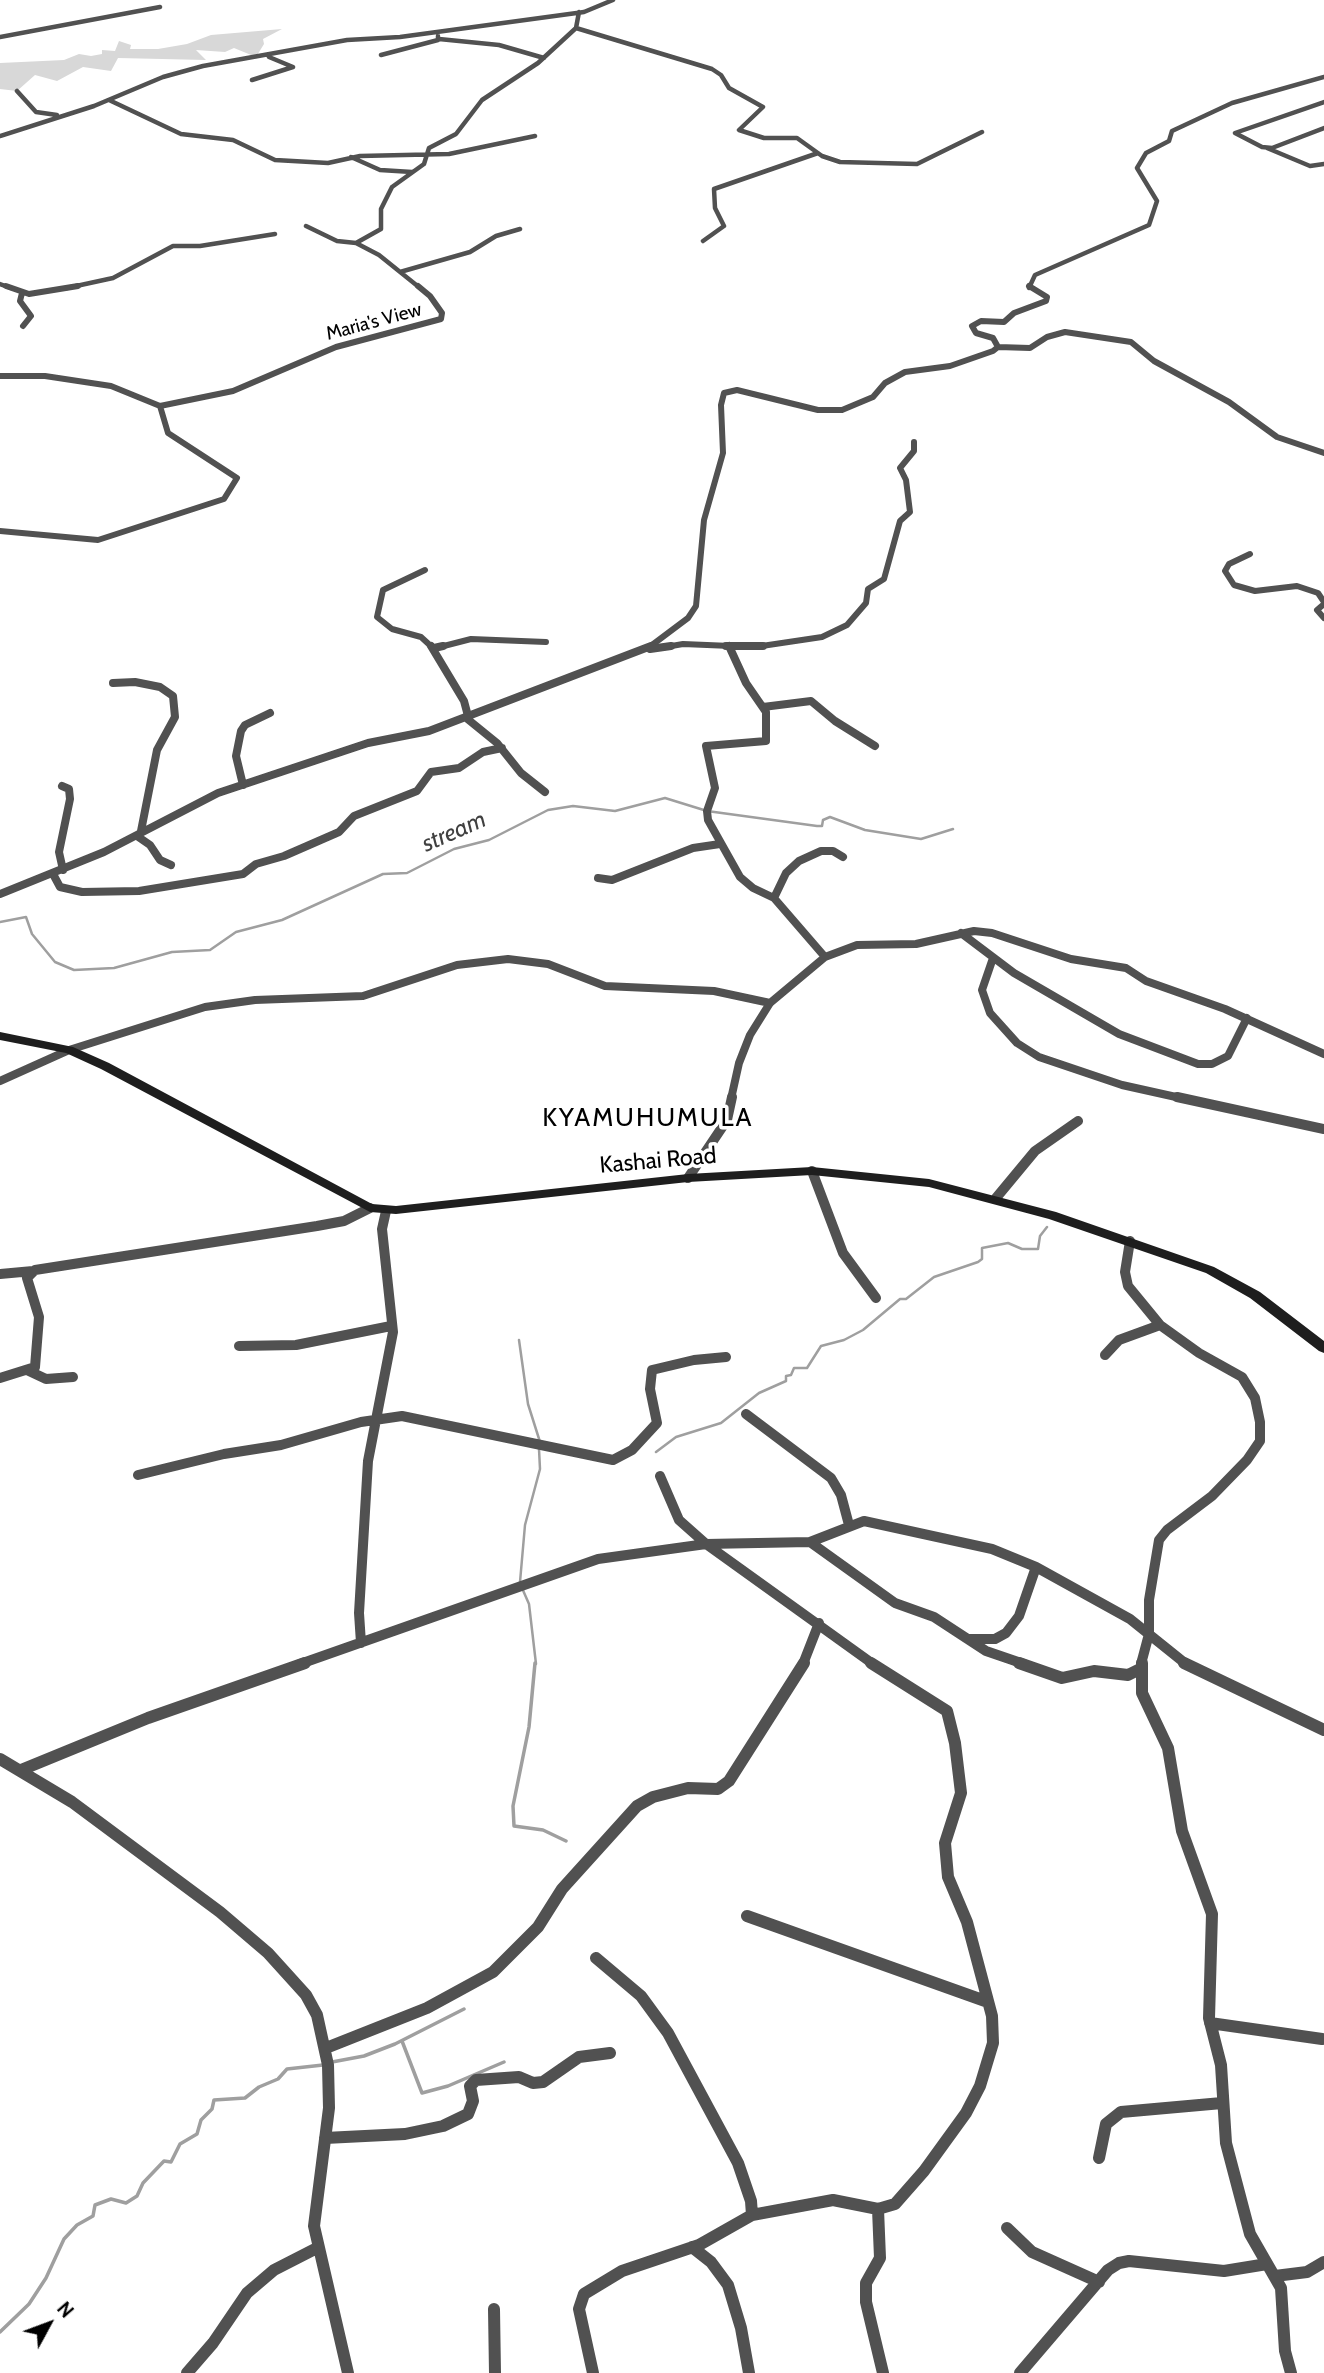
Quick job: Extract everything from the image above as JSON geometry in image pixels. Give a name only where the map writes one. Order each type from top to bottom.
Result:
[{"type":"street","points":[[0,136],[109,100],[163,77],[347,40],[435,32],[579,12],[613,0]]},
{"type":"street","points":[[0,37],[160,8]]},
{"type":"street","points":[[356,243],[381,229],[381,209],[392,187],[427,161],[426,153],[429,148],[462,129],[482,100],[544,58],[576,28],[579,12]]},
{"type":"street","points":[[576,28],[712,69],[721,75],[729,89],[763,107],[740,126],[739,130],[764,138],[797,138],[817,153],[850,164],[916,164],[982,132]]},
{"type":"street","points":[[435,32],[439,39]]},
{"type":"street","points":[[381,55],[439,39],[499,46],[544,58]]},
{"type":"street","points":[[253,80],[293,67],[279,59],[256,57]]},
{"type":"street","points":[[998,346],[990,336],[976,333],[972,326],[983,321],[1004,322],[1014,313],[1042,304],[1047,297],[1028,287],[1035,275],[1149,225],[1157,201],[1137,167],[1146,153],[1169,141],[1172,131],[1232,103],[1324,77]]},
{"type":"street","points":[[18,91],[36,112],[62,116]]},
{"type":"street","points":[[109,100],[181,134],[233,140],[271,159],[328,163],[351,157],[458,153],[535,136]]},
{"type":"street","points":[[1324,102],[1235,133],[1307,165],[1324,164]]},
{"type":"street","points":[[1266,148],[1277,147],[1324,128]]},
{"type":"street","points":[[703,242],[723,226],[715,208],[714,189],[817,153]]},
{"type":"street","points":[[351,157],[380,170],[414,172]]},
{"type":"street","name":"Maria's View","points":[[160,406],[233,391],[336,346],[441,319],[442,313],[430,296],[400,272],[356,243],[337,241],[306,226]]},
{"type":"street","points":[[400,272],[470,252],[496,236],[520,229]]},
{"type":"street","points":[[0,284],[22,293],[33,294],[113,278],[173,246],[200,246],[275,234]]},
{"type":"street","points":[[22,293],[20,301],[31,314],[23,326]]},
{"type":"street","points":[[645,650],[688,618],[695,606],[704,520],[723,453],[721,405],[724,393],[737,390],[818,410],[842,410],[873,397],[884,383],[905,372],[958,364],[998,346],[1030,348],[1040,340],[1065,332],[1131,342],[1160,364],[1229,402],[1278,437],[1324,453]]},
{"type":"street","points":[[0,376],[46,376],[111,386],[160,406],[168,433],[237,478],[224,499],[98,540],[0,531]]},
{"type":"street","points":[[0,894],[63,870],[218,793],[309,765],[350,748],[429,731],[645,650],[682,644],[755,647],[822,637],[836,632],[857,615],[866,603],[868,589],[887,575],[900,521],[910,512],[906,480],[900,468],[914,451],[914,442]]},
{"type":"street","points":[[1250,554],[1240,557],[1225,571],[1234,585],[1255,591],[1297,586],[1318,593],[1324,603],[1317,610],[1324,618]]},
{"type":"street","points":[[425,570],[383,590],[377,617],[392,629],[421,637],[433,648],[464,701],[466,717],[502,748],[521,773],[545,792]]},
{"type":"street","points":[[433,648],[471,639],[546,642]]},
{"type":"street","points":[[729,646],[746,683],[768,719],[765,742],[706,746],[715,788],[707,811],[708,820],[745,882],[774,898],[825,957]]},
{"type":"street","points":[[113,683],[147,684],[164,688],[173,696],[175,717],[157,750],[139,834]]},
{"type":"street","points":[[763,707],[811,701],[826,715],[875,746]]},
{"type":"street","points":[[243,785],[236,756],[241,731],[246,725],[270,713]]},
{"type":"street","points":[[53,874],[60,887],[82,892],[139,891],[243,874],[256,864],[284,856],[339,832],[354,816],[417,791],[430,772],[459,768],[483,752],[502,748]]},
{"type":"street","points":[[62,786],[69,789],[70,799],[59,852],[63,870]]},
{"type":"street","points":[[139,834],[160,860],[171,864]]},
{"type":"street","points":[[598,878],[612,880],[693,848],[720,844]]},
{"type":"street","points":[[774,898],[786,873],[799,861],[821,850],[834,851],[843,857]]},
{"type":"street","points":[[688,1178],[727,1120],[738,1063],[750,1035],[770,1003],[825,957],[857,945],[916,944],[961,933],[984,931],[1071,959],[1126,968],[1146,981],[1247,1018],[1324,1054]]},
{"type":"street","points":[[961,933],[1026,981],[1119,1034],[1198,1064],[1212,1064],[1227,1056],[1247,1018]]},
{"type":"street","points":[[993,958],[982,990],[990,1013],[1017,1042],[1039,1057],[1122,1085],[1324,1129]]},
{"type":"street","points":[[0,1081],[69,1050],[205,1007],[255,1000],[363,996],[457,965],[508,959],[548,964],[605,986],[714,991],[770,1003]]},
{"type":"street","name":"Kashai Road","points":[[0,1036],[69,1050],[117,1072],[370,1209],[386,1211],[688,1178],[813,1171],[929,1183],[996,1198],[1177,1256],[1231,1281],[1324,1348]]},
{"type":"street","points":[[996,1198],[1007,1181],[1035,1151],[1078,1121]]},
{"type":"street","points":[[813,1171],[843,1254],[876,1298]]},
{"type":"street","points":[[0,1275],[317,1226],[355,1217],[370,1209]]},
{"type":"street","points":[[361,1643],[359,1612],[368,1461],[374,1420],[388,1362],[391,1326],[382,1228],[386,1211]]},
{"type":"street","points":[[1130,1241],[1125,1280],[1160,1325],[1199,1353],[1227,1366],[1242,1377],[1255,1398],[1261,1433],[1247,1460],[1231,1478],[1159,1540],[1149,1600],[1149,1634],[1140,1669],[1142,1693],[1168,1748],[1182,1831],[1212,1914],[1208,2000],[1210,2024],[1221,2065],[1226,2143],[1243,2216],[1275,2276],[1284,2300],[1283,2333],[1290,2373]]},
{"type":"street","points":[[0,1378],[35,1367],[39,1317],[27,1278],[35,1270]]},
{"type":"street","points":[[1105,1355],[1119,1340],[1160,1325]]},
{"type":"street","points":[[239,1346],[296,1345],[391,1326]]},
{"type":"street","points":[[138,1475],[224,1454],[281,1445],[374,1420],[402,1416],[613,1460],[632,1450],[657,1423],[650,1389],[652,1370],[694,1360],[726,1357]]},
{"type":"street","points":[[29,1371],[46,1379],[73,1377]]},
{"type":"street","points":[[746,1414],[831,1478],[841,1494],[849,1525]]},
{"type":"street","points":[[593,2373],[579,2309],[584,2294],[622,2271],[692,2247],[752,2215],[833,2200],[878,2209],[894,2204],[908,2191],[971,2105],[993,2043],[994,2027],[967,1922],[948,1877],[945,1843],[961,1793],[949,1716],[942,1707],[868,1661],[819,1623],[706,1544],[679,1520],[660,1476]]},
{"type":"street","points":[[21,1770],[148,1718],[598,1559],[706,1544],[810,1542],[864,1521],[992,1549],[1036,1567],[1118,1611],[1189,1667],[1324,1730]]},
{"type":"street","points":[[810,1542],[855,1577],[895,1603],[934,1617],[986,1651],[1055,1677],[1094,1671],[1128,1675],[1140,1669]]},
{"type":"street","points":[[969,1639],[995,1639],[1006,1633],[1019,1616],[1036,1567]]},
{"type":"street","points":[[326,2048],[426,2008],[493,1972],[538,1927],[562,1889],[637,1807],[653,1797],[688,1788],[719,1789],[729,1782],[803,1668],[819,1623]]},
{"type":"street","points":[[0,1759],[72,1802],[209,1903],[268,1953],[306,1995],[317,2015],[326,2048],[329,2108],[316,2194],[317,2248],[348,2373]]},
{"type":"street","points":[[747,1916],[988,2002]]},
{"type":"street","points":[[596,1958],[641,1996],[668,2033],[738,2163],[751,2201],[752,2215]]},
{"type":"street","points":[[1210,2024],[1322,2039]]},
{"type":"street","points":[[325,2138],[405,2134],[443,2126],[468,2114],[473,2101],[470,2086],[476,2080],[519,2077],[533,2083],[543,2082],[571,2060],[610,2053]]},
{"type":"street","points":[[1099,2158],[1106,2124],[1122,2112],[1161,2106],[1223,2102]]},
{"type":"street","points":[[878,2209],[880,2258],[866,2283],[866,2302],[883,2373]]},
{"type":"street","points":[[1007,2228],[1032,2252],[1099,2281]]},
{"type":"street","points":[[692,2247],[711,2262],[728,2285],[741,2328],[750,2373]]},
{"type":"street","points":[[187,2373],[254,2286],[274,2270],[317,2248]]},
{"type":"street","points":[[1020,2373],[1108,2270],[1129,2261],[1212,2270],[1267,2264]]},
{"type":"street","points":[[1275,2276],[1307,2272],[1324,2262]]},
{"type":"street","points":[[494,2309],[495,2373]]},
{"type":"shaded area","points":[[282,29],[263,39],[264,44],[256,57],[234,48],[225,52],[196,50],[206,60],[118,58],[111,71],[83,67],[57,81],[35,75],[17,91],[0,89],[0,63],[64,60],[79,54],[102,54],[102,50],[115,51],[119,41],[131,45],[130,49],[158,49],[187,44],[211,35]]},
{"type":"waterway","name":"stream","points":[[0,922],[26,917],[32,934],[55,962],[74,970],[114,968],[172,952],[210,950],[236,932],[282,920],[383,874],[407,873],[454,849],[489,840],[548,810],[573,806],[615,811],[665,798],[707,811],[817,826],[822,826],[823,820],[830,817],[865,830],[921,839],[953,829]]},
{"type":"waterway","points":[[656,1452],[676,1437],[721,1423],[759,1393],[786,1381],[786,1376],[791,1375],[794,1368],[807,1368],[821,1346],[844,1340],[863,1330],[900,1299],[906,1299],[934,1277],[978,1262],[982,1259],[982,1248],[1008,1243],[1022,1249],[1038,1249],[1040,1236],[1047,1227]]},
{"type":"waterway","points":[[519,1340],[528,1404],[540,1442]]},
{"type":"waterway","points":[[520,1582],[525,1525],[540,1469],[539,1449]]},
{"type":"waterway","points":[[522,1588],[529,1604],[536,1664]]},
{"type":"waterway","points":[[535,1663],[529,1727],[513,1806],[514,1826],[543,1830],[566,1841]]},
{"type":"waterway","points":[[332,2062],[364,2056],[395,2044],[464,2009]]},
{"type":"waterway","points":[[402,2041],[422,2093],[448,2086],[504,2062]]},
{"type":"waterway","points":[[0,2332],[29,2304],[46,2278],[64,2239],[77,2225],[93,2216],[95,2205],[111,2199],[126,2203],[137,2196],[143,2183],[164,2161],[171,2162],[180,2144],[197,2134],[201,2120],[212,2109],[214,2100],[245,2098],[259,2087],[278,2079],[287,2069],[323,2065]]},
{"type":"district","name":"KYAMUHUMULA","points":[[648,1118]]}]
